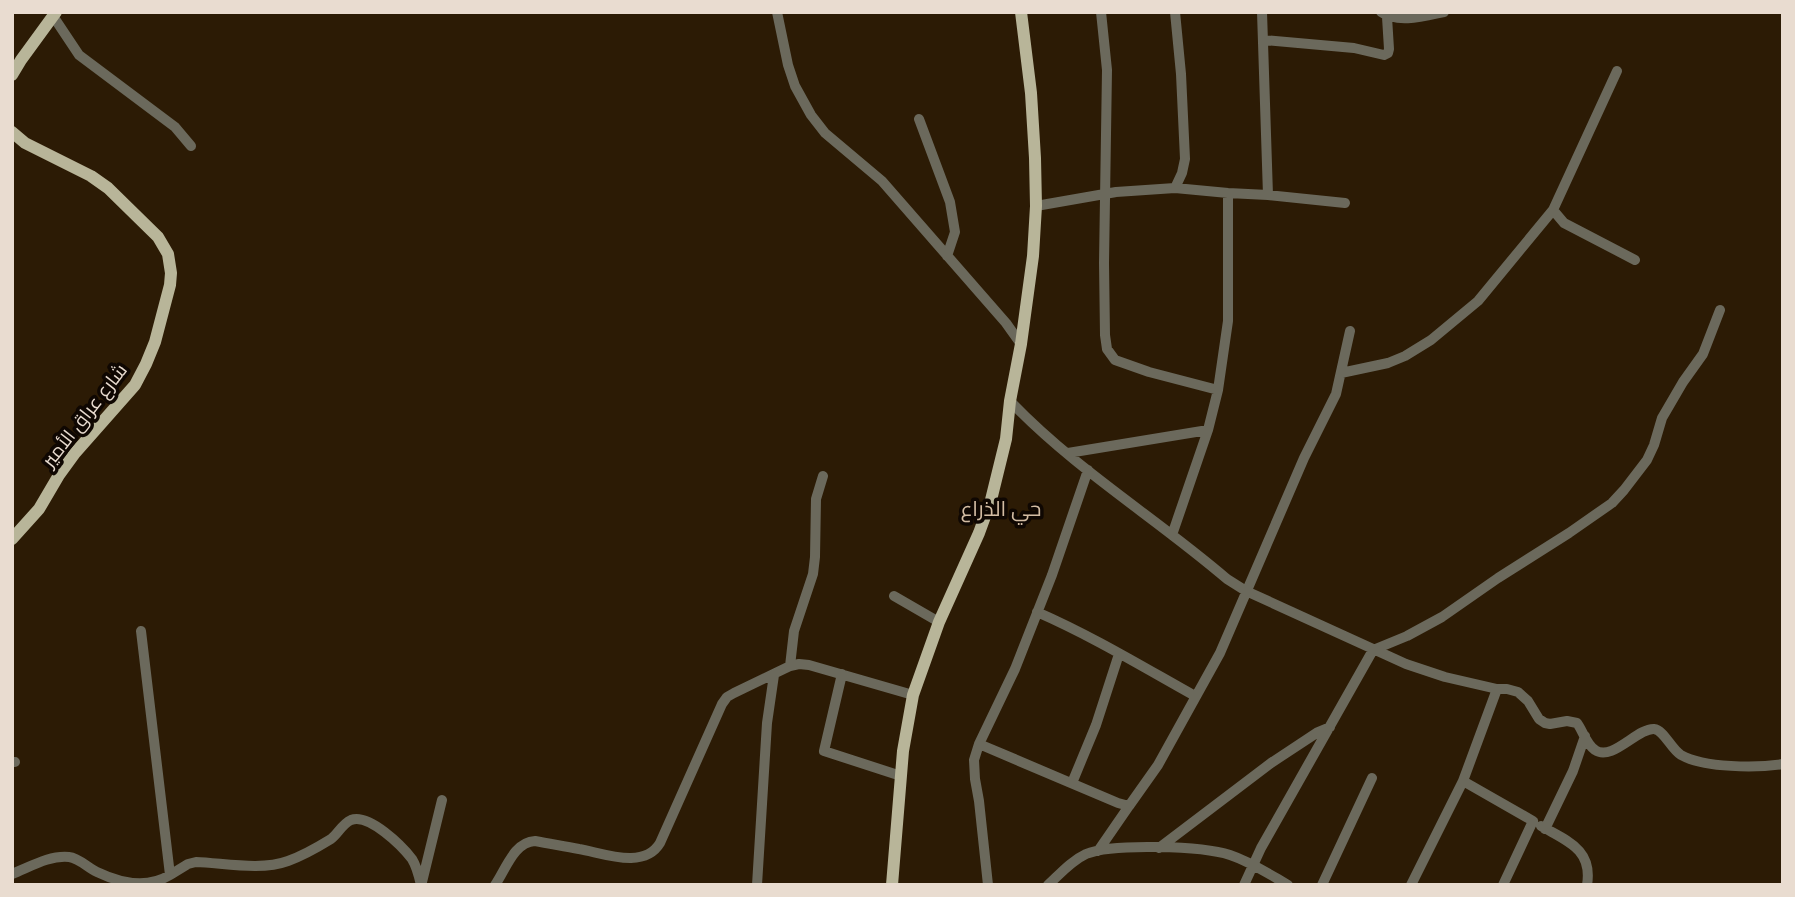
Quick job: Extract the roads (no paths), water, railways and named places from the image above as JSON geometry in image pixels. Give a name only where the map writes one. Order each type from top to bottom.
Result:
[{"type":"main road","points":[[892,885],[906,728],[913,695],[939,622],[979,533],[990,500],[1006,439],[1021,344],[1033,256],[1036,206],[1031,93],[1021,12]]},
{"type":"main road","points":[[12,75],[20,60],[55,14]]},
{"type":"main road","name":"شارع عراق الأمير","points":[[12,132],[26,143],[91,176],[108,188],[158,237],[168,254],[171,273],[155,342],[135,385],[75,453],[39,509],[12,539]]},
{"type":"street","points":[[777,12],[788,65],[811,115],[825,133],[882,181],[1006,323],[1021,344]]},
{"type":"street","points":[[1101,12],[1107,70],[1104,193],[1107,349],[1115,360],[1218,390]]},
{"type":"street","points":[[1175,12],[1185,159],[1175,188]]},
{"type":"street","points":[[1262,12],[1268,195]]},
{"type":"street","points":[[1384,14],[1402,18],[1444,12]]},
{"type":"street","points":[[55,14],[79,55],[175,127],[191,146]]},
{"type":"street","points":[[1264,40],[1353,48],[1384,55],[1389,49],[1384,14]]},
{"type":"street","points":[[1341,373],[1388,363],[1405,356],[1431,340],[1478,301],[1553,210],[1617,71]]},
{"type":"street","points":[[919,119],[950,202],[955,232],[947,256]]},
{"type":"street","points":[[1036,206],[1104,193],[1175,188],[1345,203]]},
{"type":"street","points":[[1171,535],[1208,430],[1218,390],[1228,321],[1228,193]]},
{"type":"street","points":[[1553,210],[1564,223],[1635,260]]},
{"type":"street","points":[[1244,885],[1261,848],[1373,650],[1407,636],[1450,612],[1612,503],[1647,460],[1662,418],[1703,354],[1720,310]]},
{"type":"street","points":[[1098,850],[1157,765],[1220,653],[1304,458],[1336,394],[1350,331]]},
{"type":"street","points":[[1010,401],[1088,470],[1246,591],[1406,664],[1445,677],[1507,689],[1522,695],[1535,715],[1545,723],[1577,723],[1598,752],[1614,749],[1655,729],[1679,754],[1690,759],[1735,765],[1783,764]]},
{"type":"street","points":[[1068,453],[1208,430]]},
{"type":"street","points":[[988,885],[974,760],[1052,575],[1088,470]]},
{"type":"street","points":[[790,666],[794,631],[813,573],[816,499],[823,476]]},
{"type":"street","points":[[894,596],[939,622]]},
{"type":"street","points":[[1037,612],[1090,636],[1195,696]]},
{"type":"street","points":[[141,631],[170,876]]},
{"type":"street","points":[[1072,783],[1096,725],[1119,654]]},
{"type":"street","points":[[495,885],[519,848],[528,841],[619,857],[634,857],[653,852],[660,844],[727,697],[790,666],[809,664],[913,695]]},
{"type":"street","points":[[757,885],[767,723],[774,674]]},
{"type":"street","points":[[842,674],[824,751],[901,776]]},
{"type":"street","points":[[1411,885],[1462,781],[1497,689]]},
{"type":"street","points":[[1158,848],[1270,763],[1329,727]]},
{"type":"street","points":[[1545,829],[1573,771],[1585,736]]},
{"type":"street","points":[[979,744],[1129,806]]},
{"type":"street","points":[[1322,885],[1372,778]]},
{"type":"street","points":[[1462,781],[1576,847],[1588,865],[1587,885]]},
{"type":"street","points":[[421,885],[442,800]]},
{"type":"street","points":[[12,874],[41,861],[66,857],[73,858],[99,873],[135,884],[155,882],[196,862],[268,865],[287,862],[332,838],[350,821],[358,819],[384,831],[405,852],[415,865],[421,885]]},
{"type":"street","points":[[1503,885],[1533,821]]},
{"type":"street","points":[[1048,885],[1074,861],[1086,855],[1098,850],[1126,847],[1210,850],[1253,865],[1288,885]]},
{"type":"district","name":"حي الذراع","points":[[1001,509]]}]
